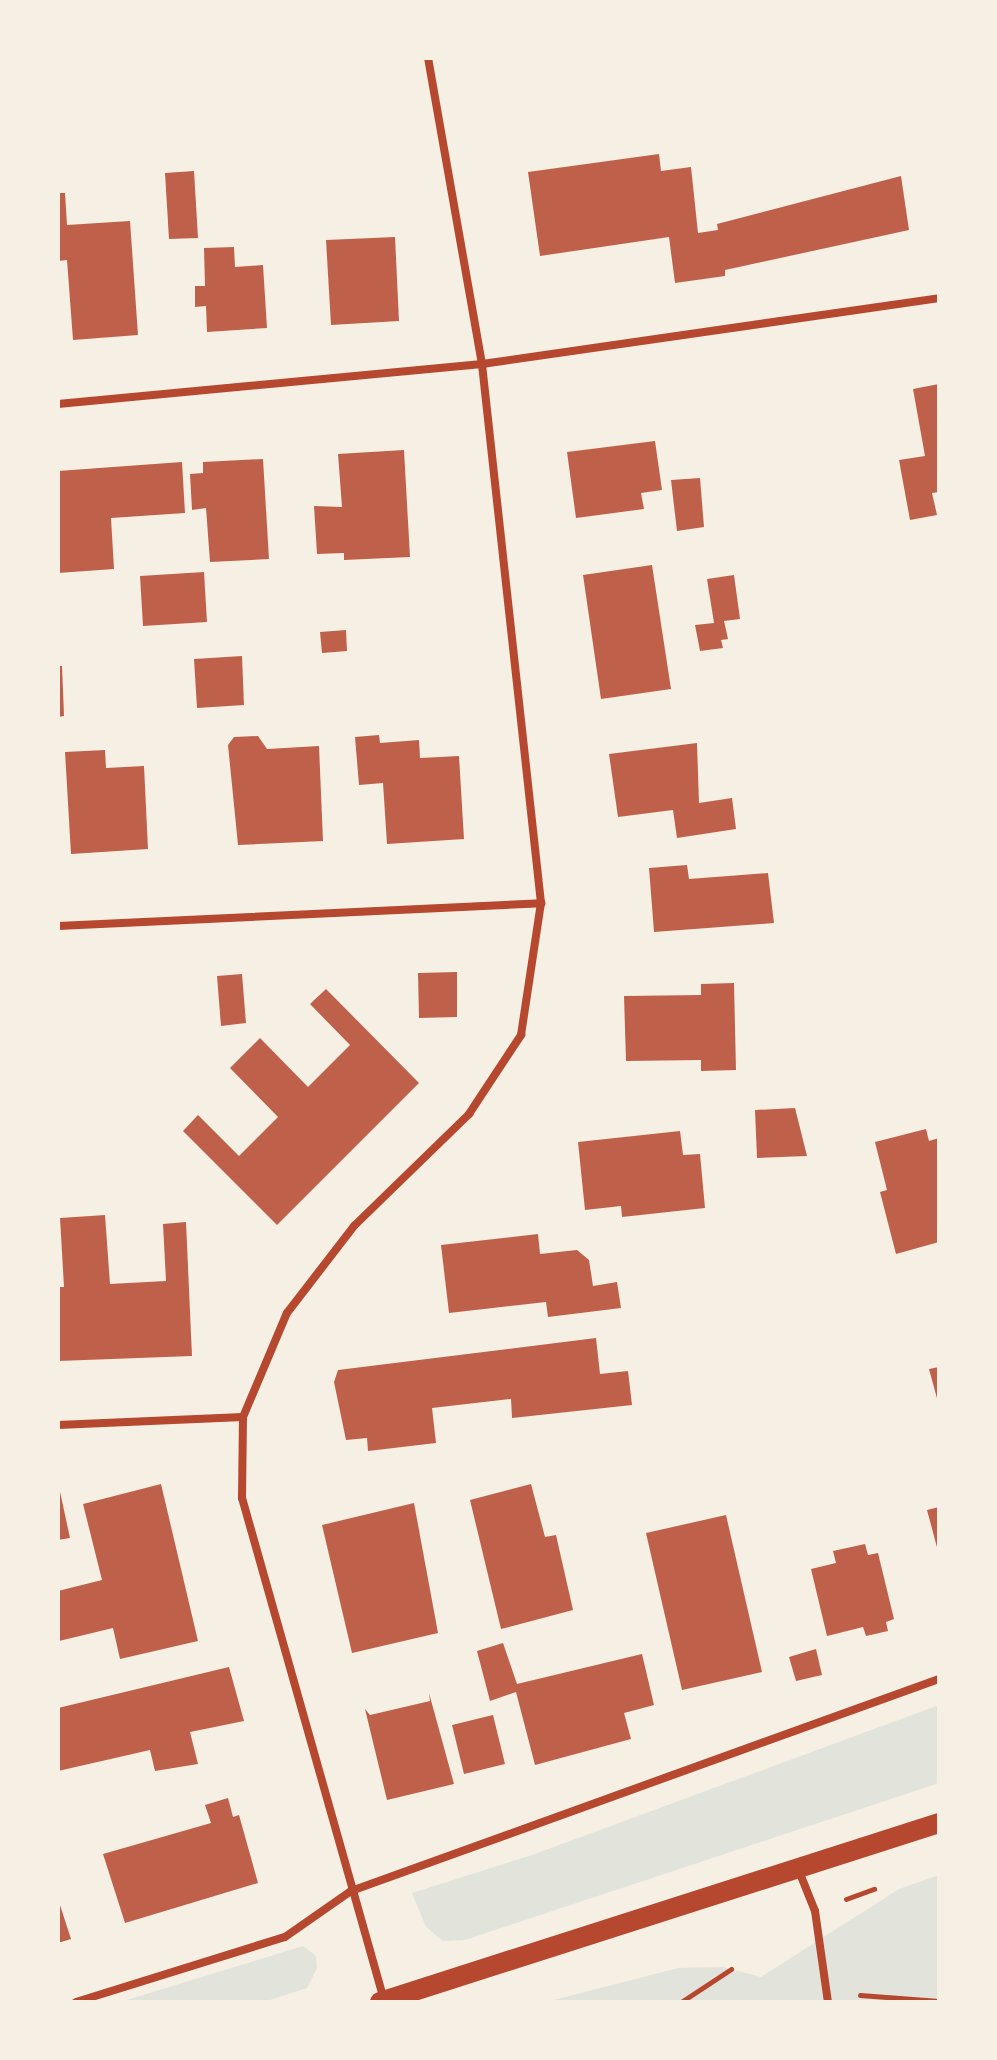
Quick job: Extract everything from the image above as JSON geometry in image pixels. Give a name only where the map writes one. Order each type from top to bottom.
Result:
[{"type":"main road","points":[[382,2001],[799,1871],[939,1823]]},
{"type":"street","points":[[382,2001],[242,1498],[243,1417],[287,1313],[354,1226],[469,1114],[521,1035],[541,903],[482,364],[428,58]]},
{"type":"street","points":[[58,404],[482,364],[939,298]]},
{"type":"street","points":[[58,926],[541,903]]},
{"type":"street","points":[[58,1425],[243,1417]]},
{"type":"street","points":[[76,2002],[285,1937],[351,1891],[939,1679]]},
{"type":"street","points":[[799,1871],[815,1911],[828,2002]]},
{"type":"path","points":[[681,2002],[731,1969]]},
{"type":"path","points":[[875,1995],[939,2001]]},
{"type":"shaded area","points":[[939,1705],[939,1783],[465,1940],[443,1941],[426,1927],[412,1893],[532,1855]]},
{"type":"shaded area","points":[[939,1875],[939,2002],[546,2002],[678,1968],[723,1967],[761,1977],[899,1889]]},
{"type":"shaded area","points":[[303,1946],[316,1956],[317,1968],[307,1988],[264,2002],[120,2002]]},
{"type":"building","points":[[659,154],[661,171],[691,167],[698,233],[718,230],[717,224],[901,176],[909,230],[725,270],[725,276],[675,283],[669,237],[540,256],[528,172]]},
{"type":"building","points":[[194,171],[198,238],[169,239],[165,173]]},
{"type":"building","points":[[58,193],[65,193],[67,225],[130,221],[138,335],[73,340],[67,260],[58,261]]},
{"type":"building","points":[[395,237],[399,321],[331,325],[326,240]]},
{"type":"building","points":[[234,247],[235,267],[263,265],[267,328],[207,332],[206,306],[195,307],[195,286],[205,286],[204,248]]},
{"type":"building","points":[[939,384],[939,492],[932,493],[937,515],[910,520],[899,460],[925,456],[913,389]]},
{"type":"building","points":[[655,441],[662,490],[641,493],[644,509],[576,518],[567,452]]},
{"type":"building","points":[[404,450],[410,557],[344,560],[344,553],[317,554],[314,506],[342,507],[338,454]]},
{"type":"building","points":[[263,459],[269,559],[210,562],[206,508],[192,510],[190,474],[203,473],[203,462]]},
{"type":"building","points":[[182,462],[185,513],[111,518],[114,569],[58,573],[58,471]]},
{"type":"building","points":[[700,478],[704,527],[677,531],[671,480]]},
{"type":"building","points":[[652,565],[671,689],[601,699],[583,575]]},
{"type":"building","points":[[204,572],[207,622],[143,626],[140,576]]},
{"type":"building","points":[[734,575],[740,619],[724,621],[728,639],[721,640],[723,648],[700,651],[695,625],[714,623],[707,579]]},
{"type":"building","points":[[346,630],[347,651],[322,653],[320,632]]},
{"type":"building","points":[[242,656],[244,705],[197,708],[194,659]]},
{"type":"building","points":[[58,666],[62,666],[64,716],[58,717]]},
{"type":"building","points":[[379,735],[380,743],[419,740],[420,758],[459,756],[464,839],[387,844],[383,783],[359,785],[355,737]]},
{"type":"building","points":[[258,736],[267,749],[319,746],[323,841],[238,845],[228,745],[234,737]]},
{"type":"building","points":[[697,743],[699,803],[732,798],[736,829],[677,838],[673,810],[618,817],[609,754]]},
{"type":"building","points":[[105,750],[106,768],[144,766],[148,849],[71,854],[65,752]]},
{"type":"building","points":[[687,865],[689,879],[768,873],[774,923],[654,932],[649,868]]},
{"type":"building","points":[[457,972],[457,1017],[419,1018],[418,973]]},
{"type":"building","points":[[242,974],[246,1023],[221,1026],[217,976]]},
{"type":"building","points":[[734,983],[736,1070],[701,1071],[701,1060],[626,1061],[624,996],[701,995],[701,984]]},
{"type":"building","points":[[326,989],[419,1083],[277,1225],[183,1131],[198,1115],[239,1156],[278,1117],[230,1068],[260,1038],[308,1087],[350,1045],[310,1004]]},
{"type":"building","points":[[795,1108],[807,1156],[757,1158],[755,1110]]},
{"type":"building","points":[[926,1129],[929,1141],[939,1138],[939,1242],[896,1254],[880,1192],[887,1190],[875,1142]]},
{"type":"building","points":[[680,1131],[683,1155],[700,1154],[705,1208],[622,1217],[621,1206],[585,1210],[578,1142]]},
{"type":"building","points":[[105,1215],[110,1284],[166,1281],[163,1224],[186,1222],[192,1356],[58,1361],[58,1287],[64,1287],[60,1218]]},
{"type":"building","points":[[538,1234],[540,1254],[577,1250],[589,1260],[593,1286],[617,1282],[621,1308],[548,1317],[546,1302],[449,1313],[441,1245]]},
{"type":"building","points":[[596,1338],[600,1374],[628,1371],[632,1405],[512,1418],[511,1399],[432,1408],[436,1443],[368,1451],[367,1438],[346,1440],[334,1382],[338,1370]]},
{"type":"building","points":[[939,1367],[939,1402],[938,1402],[929,1369]]},
{"type":"building","points":[[161,1484],[198,1641],[120,1659],[113,1628],[59,1641],[58,1591],[102,1580],[83,1504]]},
{"type":"building","points":[[531,1484],[545,1537],[556,1535],[573,1610],[501,1629],[470,1500]]},
{"type":"building","points":[[58,1488],[70,1538],[58,1540]]},
{"type":"building","points":[[414,1503],[438,1633],[352,1653],[322,1525]]},
{"type":"building","points":[[939,1507],[939,1551],[938,1551],[927,1510]]},
{"type":"building","points":[[726,1515],[762,1672],[682,1690],[646,1533]]},
{"type":"building","points":[[865,1544],[868,1555],[878,1553],[894,1619],[886,1622],[888,1631],[866,1636],[863,1627],[827,1636],[811,1569],[836,1563],[833,1551]]},
{"type":"building","points":[[503,1643],[517,1684],[642,1654],[654,1705],[624,1713],[631,1739],[535,1765],[516,1692],[490,1701],[477,1651]]},
{"type":"building","points":[[816,1649],[822,1675],[796,1681],[789,1657]]},
{"type":"building","points":[[229,1667],[244,1721],[190,1732],[198,1764],[155,1771],[150,1750],[58,1771],[58,1708]]},
{"type":"building","points":[[429,1693],[454,1784],[387,1800],[365,1709],[370,1715],[430,1701]]},
{"type":"building","points":[[493,1715],[505,1764],[464,1774],[452,1725]]},
{"type":"building","points":[[228,1798],[233,1817],[239,1815],[258,1883],[125,1923],[103,1854],[211,1823],[205,1805]]},
{"type":"building","points":[[58,1899],[71,1939],[58,1943]]}]
